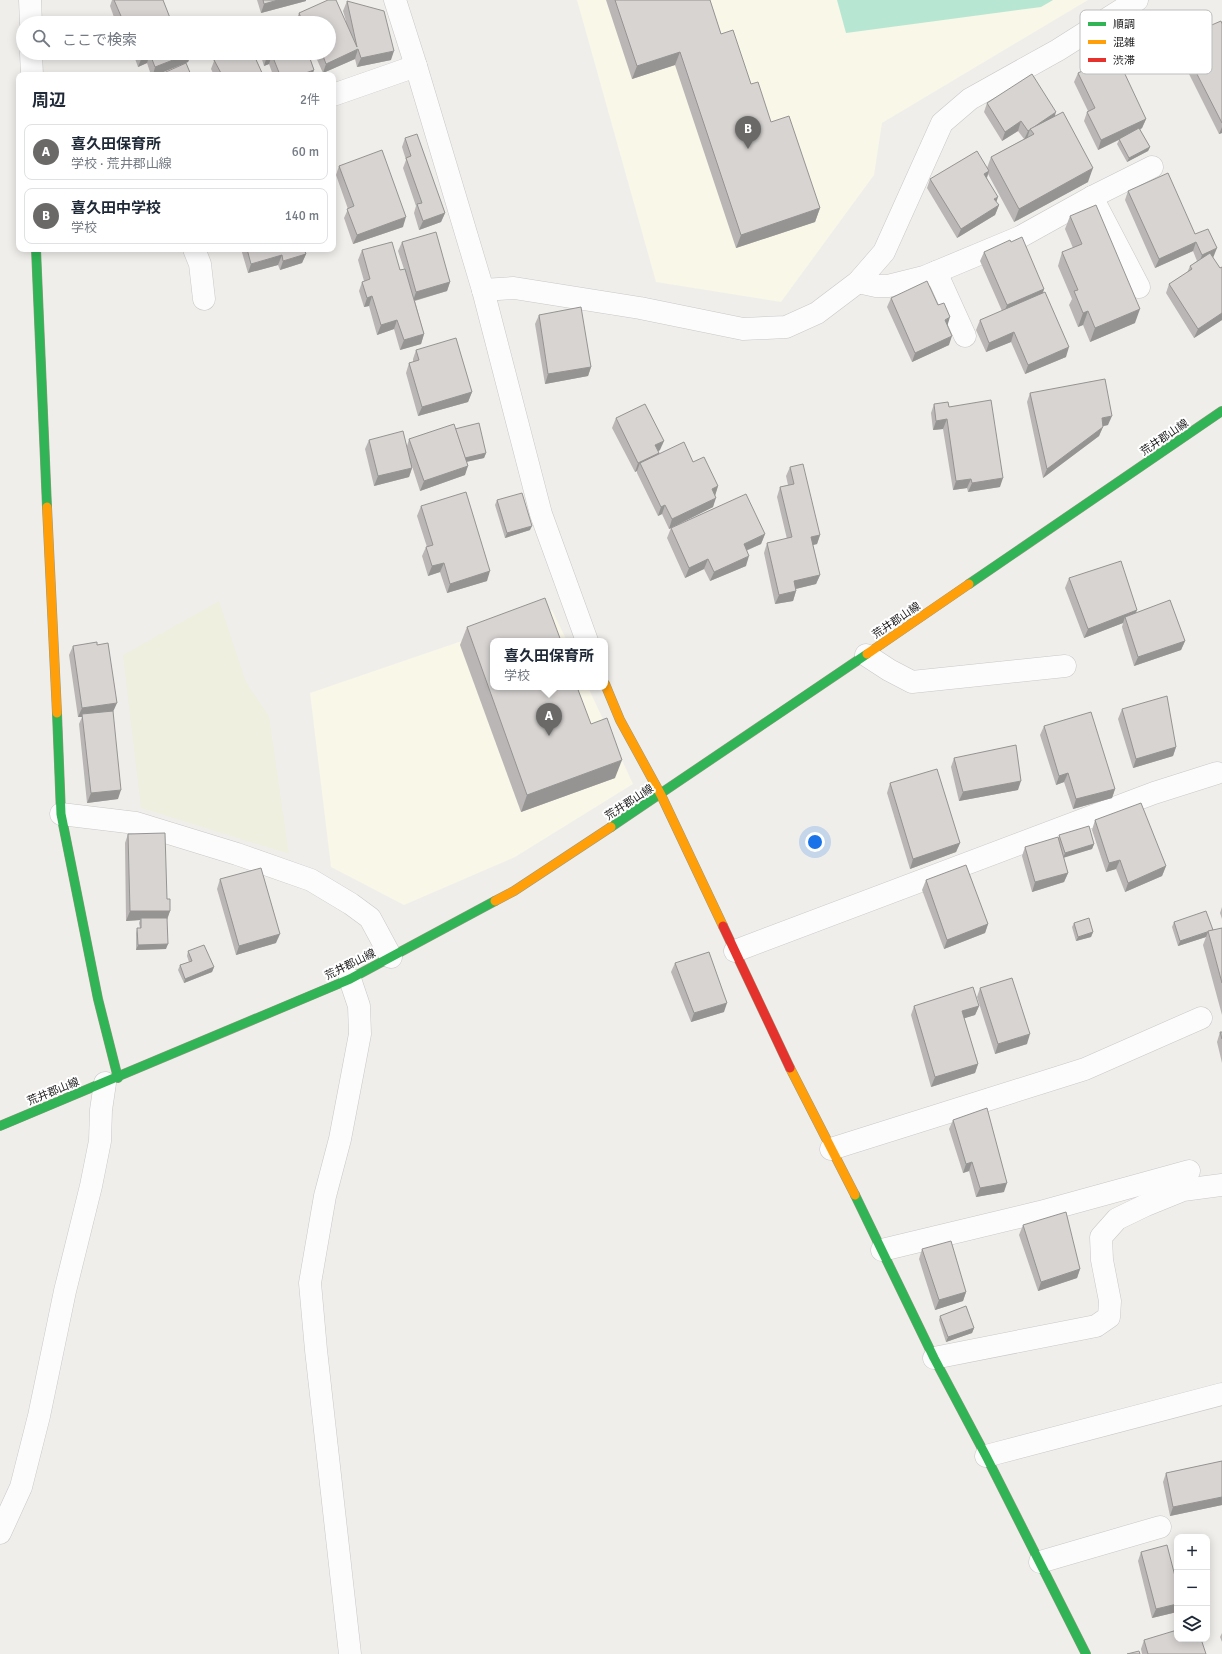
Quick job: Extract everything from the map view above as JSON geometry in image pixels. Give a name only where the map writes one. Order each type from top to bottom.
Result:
[{"type":"street","points":[[30,0],[31,16]]},
{"type":"street","points":[[395,0],[483,290],[541,514],[586,638]]},
{"type":"street","points":[[1121,10],[1137,0]]},
{"type":"street","points":[[483,290],[514,288],[640,308],[743,329],[786,327],[817,313],[858,282],[884,252],[942,123],[970,99],[1080,36]]},
{"type":"street","points":[[31,60],[32,72]]},
{"type":"street","points":[[336,94],[416,66]]},
{"type":"street","points":[[858,282],[876,286],[888,286],[924,277],[1020,237],[1092,197],[1152,167]]},
{"type":"street","points":[[1092,197],[1139,287]]},
{"type":"street","points":[[0,1533],[21,1486],[40,1416],[65,1291],[100,1141],[101,1110],[111,1080],[98,999],[61,814],[36,252]]},
{"type":"street","points":[[195,252],[200,264],[204,299]]},
{"type":"street","points":[[936,272],[965,336]]},
{"type":"street","name":"荒井郡山線","points":[[0,1126],[350,979],[514,890],[661,795],[1222,411]]},
{"type":"street","points":[[866,655],[889,670],[912,682],[1065,666]]},
{"type":"street","points":[[608,690],[620,720],[661,795],[831,1149],[934,1358],[986,1456],[1086,1654]]},
{"type":"street","points":[[735,951],[1154,793],[1217,773]]},
{"type":"street","points":[[61,814],[136,823],[237,854],[311,880],[351,904],[370,918],[391,957]]},
{"type":"street","points":[[350,979],[359,1006],[360,1034],[340,1139],[325,1196],[310,1283],[316,1350],[350,1654]]},
{"type":"street","points":[[831,1149],[1085,1069],[1201,1018]]},
{"type":"street","points":[[882,1250],[1040,1212],[1189,1171]]},
{"type":"street","points":[[934,1358],[1096,1326],[1109,1317],[1110,1301],[1102,1260],[1101,1237],[1117,1219],[1183,1190],[1222,1185]]},
{"type":"street","points":[[986,1456],[1222,1394]]},
{"type":"street","points":[[1040,1562],[1160,1527]]},
{"type":"shaded area","points":[[577,0],[1088,0],[882,123],[874,175],[781,302],[656,282]]},
{"type":"shaded area","points":[[552,610],[566,638],[490,638],[490,690],[589,690],[633,784],[515,857],[404,905],[331,867],[310,693]]},
{"type":"green space","points":[[837,0],[1053,0],[1041,7],[846,33]]},
{"type":"green space","points":[[219,601],[246,682],[269,716],[289,854],[141,808],[123,655]]},
{"type":"building","points":[[114,0],[163,0],[169,16],[121,16]]},
{"type":"building","points":[[263,0],[278,0],[264,4]]},
{"type":"building","points":[[328,0],[336,0],[357,47],[347,1],[384,11],[394,51],[361,58],[358,49],[336,59],[336,16],[300,16],[299,13]]},
{"type":"building","points":[[615,0],[710,0],[721,34],[733,30],[751,84],[758,82],[771,122],[789,116],[820,208],[741,235],[680,52],[637,66]]},
{"type":"building","points":[[1221,21],[1222,24],[1222,123],[1197,74],[1212,74],[1212,25]]},
{"type":"building","points":[[152,60],[173,60],[155,67]]},
{"type":"building","points":[[214,60],[256,60],[262,72],[220,72]]},
{"type":"building","points":[[274,60],[310,60],[314,70],[308,72],[279,72]]},
{"type":"building","points":[[325,60],[335,60],[326,64]]},
{"type":"building","points":[[186,63],[190,72],[166,72]]},
{"type":"building","points":[[1078,73],[1125,74],[1146,119],[1101,140],[1087,112],[1095,108]]},
{"type":"building","points":[[1032,74],[1056,112],[1028,131],[1021,121],[1005,132],[987,103]]},
{"type":"building","points":[[1063,112],[1093,168],[1019,209],[991,157],[1034,134],[1030,129]]},
{"type":"building","points":[[1139,128],[1150,147],[1129,158],[1119,139]]},
{"type":"building","points":[[417,134],[445,213],[423,221],[417,204],[422,203],[406,158],[411,156],[405,138]]},
{"type":"building","points":[[382,150],[406,217],[357,235],[347,209],[354,206],[339,166]]},
{"type":"building","points":[[977,151],[989,171],[984,174],[998,197],[994,199],[999,205],[961,229],[930,179]]},
{"type":"building","points":[[1168,173],[1195,234],[1208,229],[1217,248],[1202,255],[1196,242],[1159,259],[1128,191]]},
{"type":"building","points":[[1096,205],[1140,309],[1095,328],[1088,311],[1083,313],[1074,291],[1078,290],[1062,252],[1082,244],[1070,216]]},
{"type":"building","points":[[436,232],[450,282],[416,292],[402,242]]},
{"type":"building","points":[[1022,237],[1044,289],[1007,305],[984,252],[1010,240],[1011,242]]},
{"type":"building","points":[[392,242],[400,270],[405,269],[424,334],[404,340],[397,320],[381,325],[372,296],[367,298],[362,282],[370,279],[362,250]]},
{"type":"building","points":[[248,252],[305,252],[306,254],[283,261],[282,255],[251,264]]},
{"type":"building","points":[[1210,253],[1220,268],[1222,267],[1222,313],[1198,329],[1169,284],[1192,269],[1190,266]]},
{"type":"building","points":[[927,281],[938,305],[944,303],[950,317],[945,320],[952,336],[915,353],[891,298]]},
{"type":"building","points":[[1045,292],[1069,347],[1028,365],[1014,332],[989,343],[980,320]]},
{"type":"building","points":[[581,307],[591,367],[548,374],[539,315]]},
{"type":"building","points":[[456,338],[472,392],[422,407],[409,363],[419,360],[416,350]]},
{"type":"building","points":[[1105,379],[1112,416],[1102,418],[1103,427],[1047,469],[1030,393]]},
{"type":"building","points":[[991,400],[1003,478],[972,483],[971,479],[956,481],[947,419],[936,421],[934,404],[948,402],[949,407]]},
{"type":"building","points":[[645,404],[664,441],[655,445],[659,453],[638,463],[616,418]]},
{"type":"building","points":[[479,423],[486,453],[465,458],[455,429]]},
{"type":"building","points":[[454,424],[468,466],[424,481],[409,439]]},
{"type":"building","points":[[403,431],[412,468],[378,476],[369,440]]},
{"type":"building","points":[[684,442],[693,462],[704,457],[718,486],[712,489],[716,498],[672,519],[665,505],[661,507],[640,463]]},
{"type":"building","points":[[803,464],[820,535],[811,537],[820,575],[794,581],[796,591],[779,595],[767,543],[792,537],[780,487],[794,484],[790,467]]},
{"type":"building","points":[[466,492],[490,571],[450,584],[444,563],[432,566],[426,547],[433,545],[421,506]]},
{"type":"building","points":[[522,493],[532,526],[507,533],[497,500]]},
{"type":"building","points":[[746,494],[765,534],[744,544],[749,556],[714,572],[708,559],[689,568],[671,528]]},
{"type":"building","points":[[1121,561],[1137,610],[1088,629],[1069,578]]},
{"type":"building","points":[[545,598],[560,638],[490,638],[490,690],[578,690],[591,724],[607,718],[622,760],[527,795],[467,627]]},
{"type":"building","points":[[1170,600],[1185,641],[1138,657],[1125,617]]},
{"type":"building","points":[[97,642],[97,645],[108,643],[117,703],[82,708],[73,646]]},
{"type":"building","points":[[1167,696],[1176,747],[1136,759],[1122,709]]},
{"type":"building","points":[[113,711],[121,790],[91,793],[82,714]]},
{"type":"building","points":[[1091,712],[1115,789],[1076,799],[1068,773],[1059,776],[1044,726]]},
{"type":"building","points":[[1016,745],[1021,781],[963,792],[954,758]]},
{"type":"building","points":[[937,769],[960,843],[913,859],[890,783]]},
{"type":"building","points":[[1141,803],[1166,866],[1128,883],[1120,860],[1109,863],[1095,820]]},
{"type":"building","points":[[1089,826],[1094,844],[1065,853],[1059,835]]},
{"type":"building","points":[[165,833],[167,899],[170,899],[170,911],[130,911],[128,834]]},
{"type":"building","points":[[1058,837],[1068,873],[1035,882],[1025,847]]},
{"type":"building","points":[[966,865],[988,924],[947,940],[926,880]]},
{"type":"building","points":[[261,868],[280,934],[239,946],[220,879]]},
{"type":"building","points":[[1206,911],[1213,930],[1180,941],[1174,922]]},
{"type":"building","points":[[141,918],[167,918],[168,944],[138,945],[137,928],[141,928]]},
{"type":"building","points":[[1089,918],[1093,932],[1078,937],[1074,923]]},
{"type":"building","points":[[1222,928],[1222,983],[1208,931]]},
{"type":"building","points":[[204,945],[214,967],[185,979],[180,965],[192,961],[188,951]]},
{"type":"building","points":[[709,952],[727,1003],[694,1013],[675,963]]},
{"type":"building","points":[[1012,978],[1030,1034],[998,1044],[980,988]]},
{"type":"building","points":[[973,987],[979,1006],[962,1011],[978,1064],[935,1077],[914,1006]]},
{"type":"building","points":[[987,1108],[1007,1183],[980,1188],[972,1162],[966,1164],[953,1120]]},
{"type":"building","points":[[1066,1212],[1080,1269],[1041,1282],[1023,1225]]},
{"type":"building","points":[[951,1241],[966,1292],[939,1300],[922,1249]]},
{"type":"building","points":[[966,1306],[974,1328],[948,1337],[940,1316]]},
{"type":"building","points":[[1222,1461],[1222,1497],[1173,1507],[1166,1473]]},
{"type":"building","points":[[1167,1545],[1174,1572],[1174,1605],[1156,1609],[1141,1552]]},
{"type":"building","points":[[1174,1631],[1174,1642],[1202,1642],[1206,1654],[1148,1654],[1144,1640]]},
{"type":"building","points":[[1139,1651],[1140,1654],[1127,1654]]},
{"type":"traffic: fast","points":[[36,252],[47,507]]},
{"type":"traffic: fast","points":[[969,584],[1222,411]]},
{"type":"traffic: fast","points":[[611,827],[867,654]]},
{"type":"traffic: fast","points":[[57,713],[61,814],[98,999],[118,1078]]},
{"type":"traffic: fast","points":[[0,1126],[350,979],[495,901]]},
{"type":"traffic: fast","points":[[855,1195],[934,1358],[986,1456],[1086,1654]]},
{"type":"traffic: slow","points":[[47,507],[57,713]]},
{"type":"traffic: slow","points":[[867,654],[969,584]]},
{"type":"traffic: slow","points":[[608,690],[620,720],[661,795],[723,926]]},
{"type":"traffic: slow","points":[[495,901],[514,891],[611,827]]},
{"type":"traffic: slow","points":[[790,1068],[855,1195]]},
{"type":"traffic: jam","points":[[723,926],[790,1068]]},
{"type":"place","name":"喜久田中学校","points":[[748,149]]},
{"type":"place","name":"喜久田保育所","points":[[549,736]]}]
